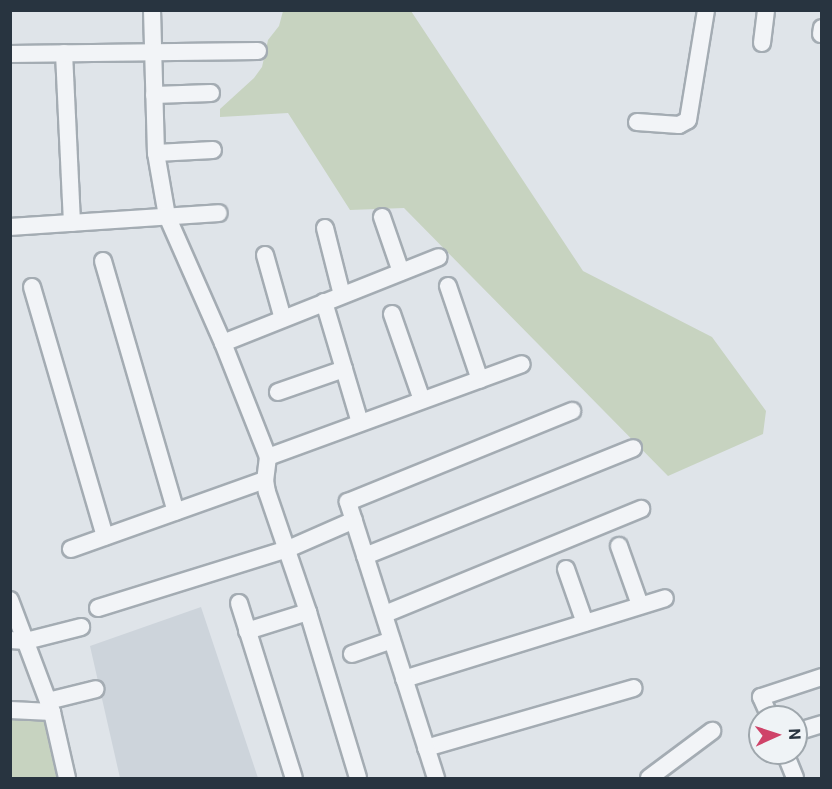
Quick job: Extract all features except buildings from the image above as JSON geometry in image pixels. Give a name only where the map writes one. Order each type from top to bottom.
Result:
[{"type":"street","points":[[152,10],[156,153],[167,216],[223,343],[268,457],[265,480],[358,778]]},
{"type":"street","points":[[637,122],[679,125],[688,120],[706,10]]},
{"type":"street","points":[[762,43],[766,10]]},
{"type":"street","points":[[10,54],[258,51]]},
{"type":"street","points":[[64,53],[72,223]]},
{"type":"street","points":[[154,95],[211,93]]},
{"type":"street","points":[[156,153],[213,150]]},
{"type":"street","points":[[10,227],[219,213]]},
{"type":"street","points":[[382,217],[401,272]]},
{"type":"street","points":[[325,228],[342,295]]},
{"type":"street","points":[[265,255],[283,319]]},
{"type":"street","points":[[223,343],[439,257]]},
{"type":"street","points":[[103,261],[176,512]]},
{"type":"street","points":[[32,286],[105,537]]},
{"type":"street","points":[[448,286],[480,380]]},
{"type":"street","points":[[324,302],[360,423]]},
{"type":"street","points":[[392,314],[423,400]]},
{"type":"street","points":[[268,457],[522,364]]},
{"type":"street","points":[[278,392],[344,369]]},
{"type":"street","points":[[435,778],[348,502],[572,411]]},
{"type":"street","points":[[365,556],[633,448]]},
{"type":"street","points":[[71,549],[265,480]]},
{"type":"street","points":[[385,614],[641,509]]},
{"type":"street","points":[[98,608],[288,549],[354,520]]},
{"type":"street","points":[[619,546],[640,605]]},
{"type":"street","points":[[566,569],[585,623]]},
{"type":"street","points":[[404,679],[664,598]]},
{"type":"street","points":[[10,600],[18,641],[50,706],[67,778]]},
{"type":"street","points":[[238,603],[294,778]]},
{"type":"street","points":[[247,631],[308,612]]},
{"type":"street","points":[[18,641],[81,627]]},
{"type":"street","points":[[352,654],[393,640]]},
{"type":"street","points":[[765,705],[761,697],[822,677]]},
{"type":"street","points":[[426,748],[634,688]]},
{"type":"street","points":[[10,710],[50,706],[96,689]]},
{"type":"street","points":[[649,778],[712,731]]},
{"type":"shaded area","points":[[201,607],[258,778],[120,778],[90,646]]},
{"type":"green space","points":[[283,11],[411,11],[583,271],[712,337],[766,411],[763,434],[668,476],[404,208],[350,210],[288,113],[220,117],[220,109],[254,78],[262,67],[268,40],[279,26]]},
{"type":"green space","points":[[11,716],[49,718],[61,778],[11,778]]}]
